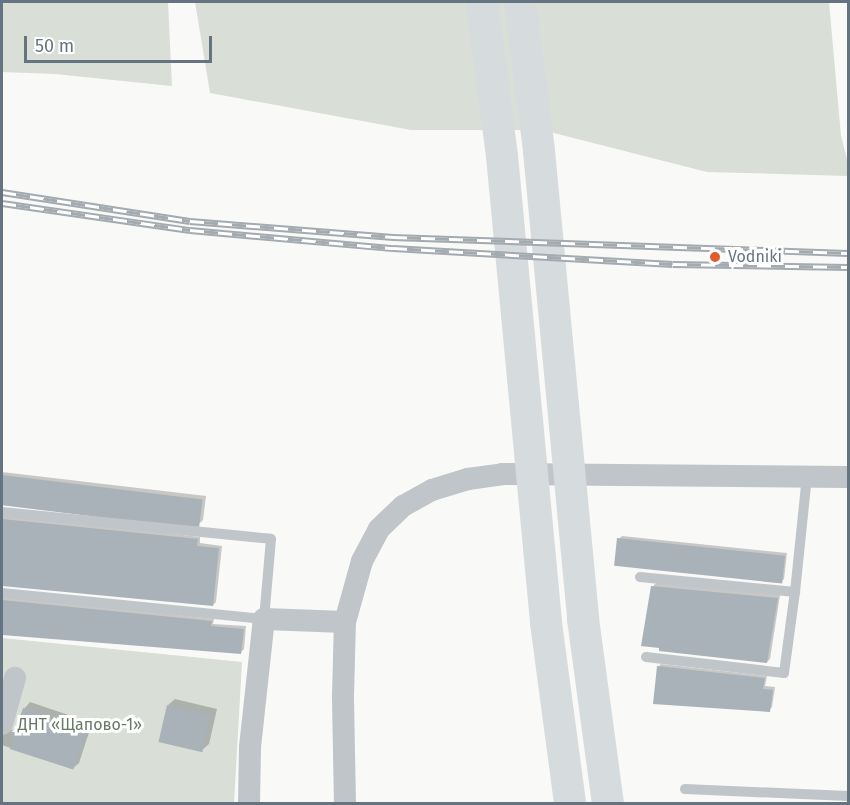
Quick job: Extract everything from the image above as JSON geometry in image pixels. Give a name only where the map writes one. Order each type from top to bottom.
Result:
[{"type":"main road","points":[[482,2],[502,156],[546,623],[570,804]]},
{"type":"main road","points":[[520,2],[540,151],[582,608],[608,804]]},
{"type":"street","points":[[345,804],[343,664],[345,622],[362,561],[379,530],[403,506],[432,490],[468,479],[502,474],[849,477]]},
{"type":"street","points":[[249,804],[250,747],[264,619],[345,622]]},
{"type":"street","points":[[2,724],[15,678]]},
{"type":"lane","points":[[646,657],[784,673],[807,476]]},
{"type":"lane","points":[[2,513],[271,539],[264,619],[2,593]]},
{"type":"lane","points":[[640,577],[795,592]]},
{"type":"lane","points":[[684,789],[849,796]]},
{"type":"green space","points":[[2,2],[168,2],[172,86],[55,74],[2,72]]},
{"type":"green space","points":[[195,2],[829,2],[841,136],[848,163],[848,176],[707,172],[542,130],[411,130],[210,93]]},
{"type":"green space","name":"ДНТ «Щапово-1»","points":[[2,638],[242,662],[234,803],[2,803]]},
{"type":"building","points":[[2,475],[202,500],[199,529],[2,505]]},
{"type":"building","points":[[2,519],[198,539],[197,546],[219,548],[213,606],[2,586]]},
{"type":"building","points":[[617,538],[785,556],[782,584],[614,566]]},
{"type":"building","points":[[651,586],[778,598],[767,663],[659,651],[659,648],[641,646]]},
{"type":"building","points":[[2,600],[212,621],[211,626],[244,629],[241,654],[2,635]]},
{"type":"building","points":[[657,666],[765,678],[763,689],[773,690],[770,712],[653,704]]},
{"type":"building","points":[[167,705],[211,715],[202,752],[158,742]]},
{"type":"building","points":[[23,708],[87,729],[73,770],[10,749]]},
{"type":"railway","points":[[2,192],[190,221],[393,237],[848,253]]},
{"type":"railway","points":[[2,203],[190,230],[393,248],[673,264],[848,267]]},
{"type":"place","name":"Vodniki","points":[[715,257]]}]
